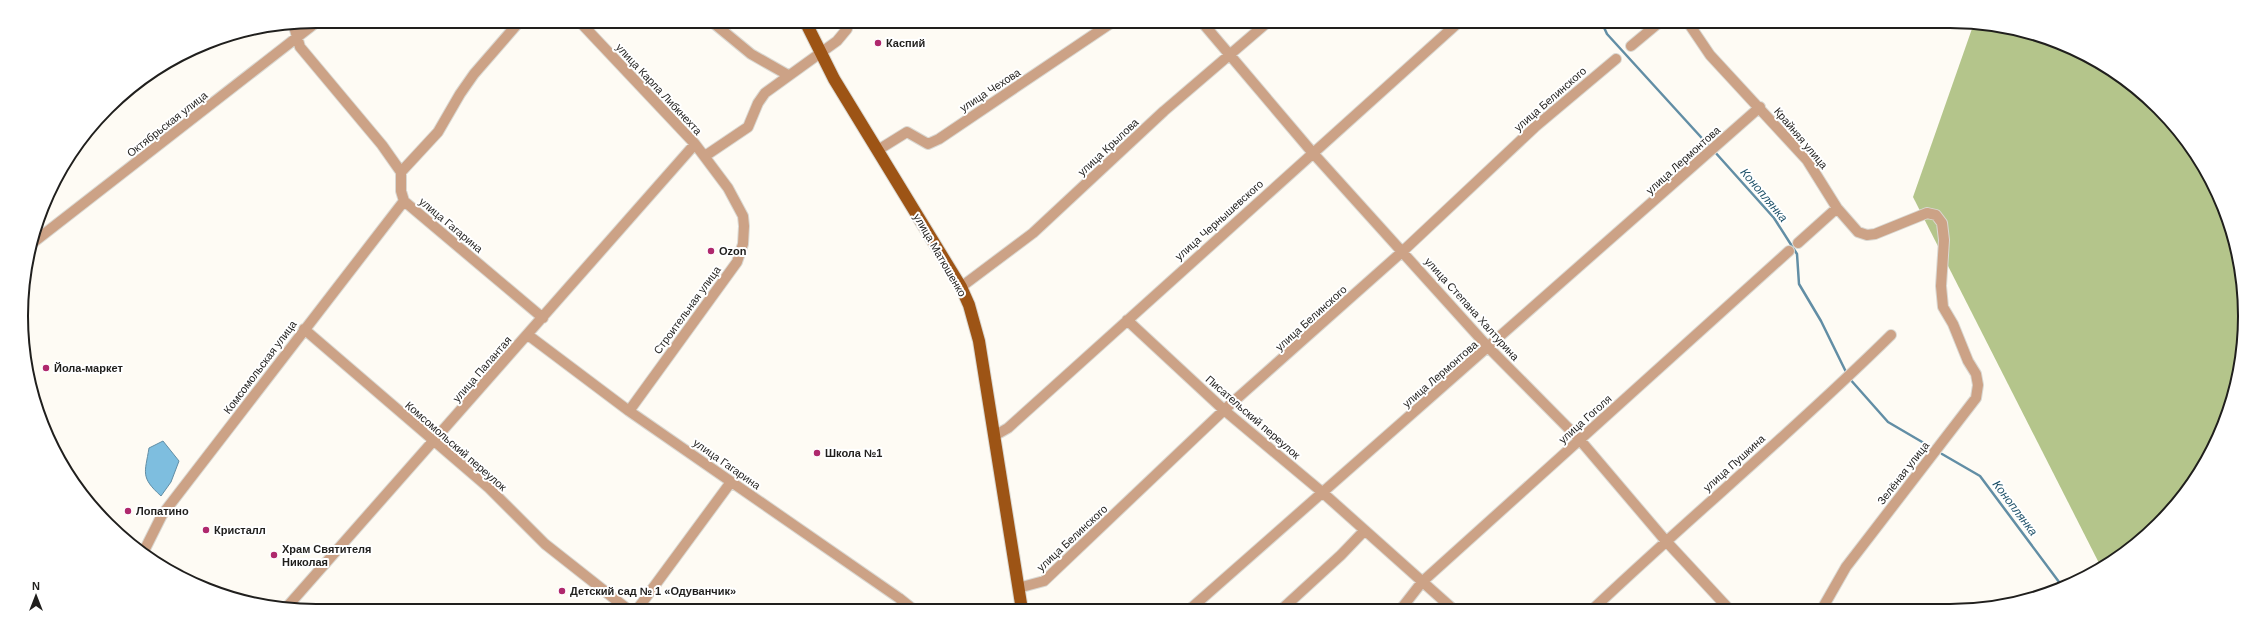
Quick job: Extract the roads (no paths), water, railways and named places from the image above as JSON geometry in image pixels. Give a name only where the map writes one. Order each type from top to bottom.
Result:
[{"type":"main road","name":"улица Матюшенко","points":[[808,28],[820,52],[878,150],[961,287],[969,305],[980,341],[1021,604]]},
{"type":"street","name":"Октябрьская улица","points":[[39,238],[309,28]]},
{"type":"street","points":[[295,29],[300,47],[382,145],[401,172],[438,132],[460,94],[474,74],[514,28]]},
{"type":"street","name":"улица Карла Либкнехта","points":[[586,28],[705,156]]},
{"type":"street","points":[[719,28],[751,54],[788,75]]},
{"type":"street","points":[[705,156],[748,126],[758,103],[765,93],[844,35],[847,28]]},
{"type":"street","name":"улица Чехова","points":[[878,150],[907,132],[928,144],[938,139],[1104,28]]},
{"type":"street","name":"улица Степана Халтурина","points":[[1207,28],[1312,152],[1404,251],[1488,347],[1580,440],[1665,540],[1724,604]]},
{"type":"street","name":"улица Крылова","points":[[961,287],[1033,233],[1164,111],[1261,28]]},
{"type":"street","name":"улица Чернышевского","points":[[994,436],[1008,428],[1312,152],[1452,28]]},
{"type":"street","points":[[1631,46],[1653,28]]},
{"type":"street","name":"Крайняя улица","points":[[1692,28],[1710,55],[1760,107],[1816,171],[1837,208],[1858,232],[1867,235],[1883,232],[1921,214],[1927,213],[1936,215],[1942,223],[1944,240],[1941,286],[1943,307],[1953,324],[1962,348]]},
{"type":"street","name":"улица Белинского","points":[[1018,588],[1044,581],[1224,410],[1404,251],[1535,127],[1616,59]]},
{"type":"street","name":"улица Лермонтова","points":[[1196,604],[1760,107]]},
{"type":"street","name":"улица Палантая","points":[[291,603],[434,442],[695,144]]},
{"type":"street","name":"Строительная улица","points":[[629,411],[737,262],[741,253],[745,234],[742,216],[728,188],[705,156]]},
{"type":"street","name":"улица Гагарина","points":[[401,172],[401,191],[404,200],[543,318]]},
{"type":"street","name":"Комсомольская улица","points":[[146,547],[162,515],[404,200]]},
{"type":"street","points":[[1798,243],[1837,208]]},
{"type":"street","name":"улица Гоголя","points":[[1405,604],[1422,582],[1789,252]]},
{"type":"street","name":"Писательский переулок","points":[[1127,320],[1224,410],[1322,492],[1447,604]]},
{"type":"street","name":"Комсомольский переулок","points":[[304,329],[489,488],[545,544],[622,604]]},
{"type":"street","name":"улица Гагарина","points":[[528,335],[629,411],[906,604]]},
{"type":"street","name":"улица Пушкина","points":[[1598,604],[1665,540],[1840,385],[1891,335]]},
{"type":"street","name":"Зелёная улица","points":[[1825,604],[1846,567],[1976,398],[1978,385],[1976,374],[1962,348]]},
{"type":"street","points":[[640,604],[730,482]]},
{"type":"street","points":[[1288,604],[1341,555],[1364,530]]},
{"type":"water","points":[[163,441],[179,461],[171,482],[161,496],[154,490],[147,479],[146,469],[149,448]]},
{"type":"waterway","name":"Коноплянка","points":[[1604,28],[1607,34],[1710,147]]},
{"type":"waterway","name":"Коноплянка","points":[[1714,151],[1774,218],[1797,254],[1799,284],[1821,321],[1847,374]]},
{"type":"waterway","name":"Коноплянка","points":[[1849,378],[1888,422],[1929,446]]},
{"type":"waterway","name":"Коноплянка","points":[[1942,454],[1980,476],[2059,582]]},
{"type":"place","name":"Каспий","points":[[878,43]]},
{"type":"place","name":"Ozon","points":[[711,251]]},
{"type":"place","name":"Йола-маркет","points":[[46,368]]},
{"type":"place","name":"Школа №1","points":[[817,453]]},
{"type":"place","name":"Лопатино","points":[[128,511]]},
{"type":"place","name":"Кристалл","points":[[206,530]]},
{"type":"place","name":"Храм Святителя Николая","points":[[274,555]]},
{"type":"place","name":"Детский сад № 1 «Одуванчик»","points":[[562,591]]}]
